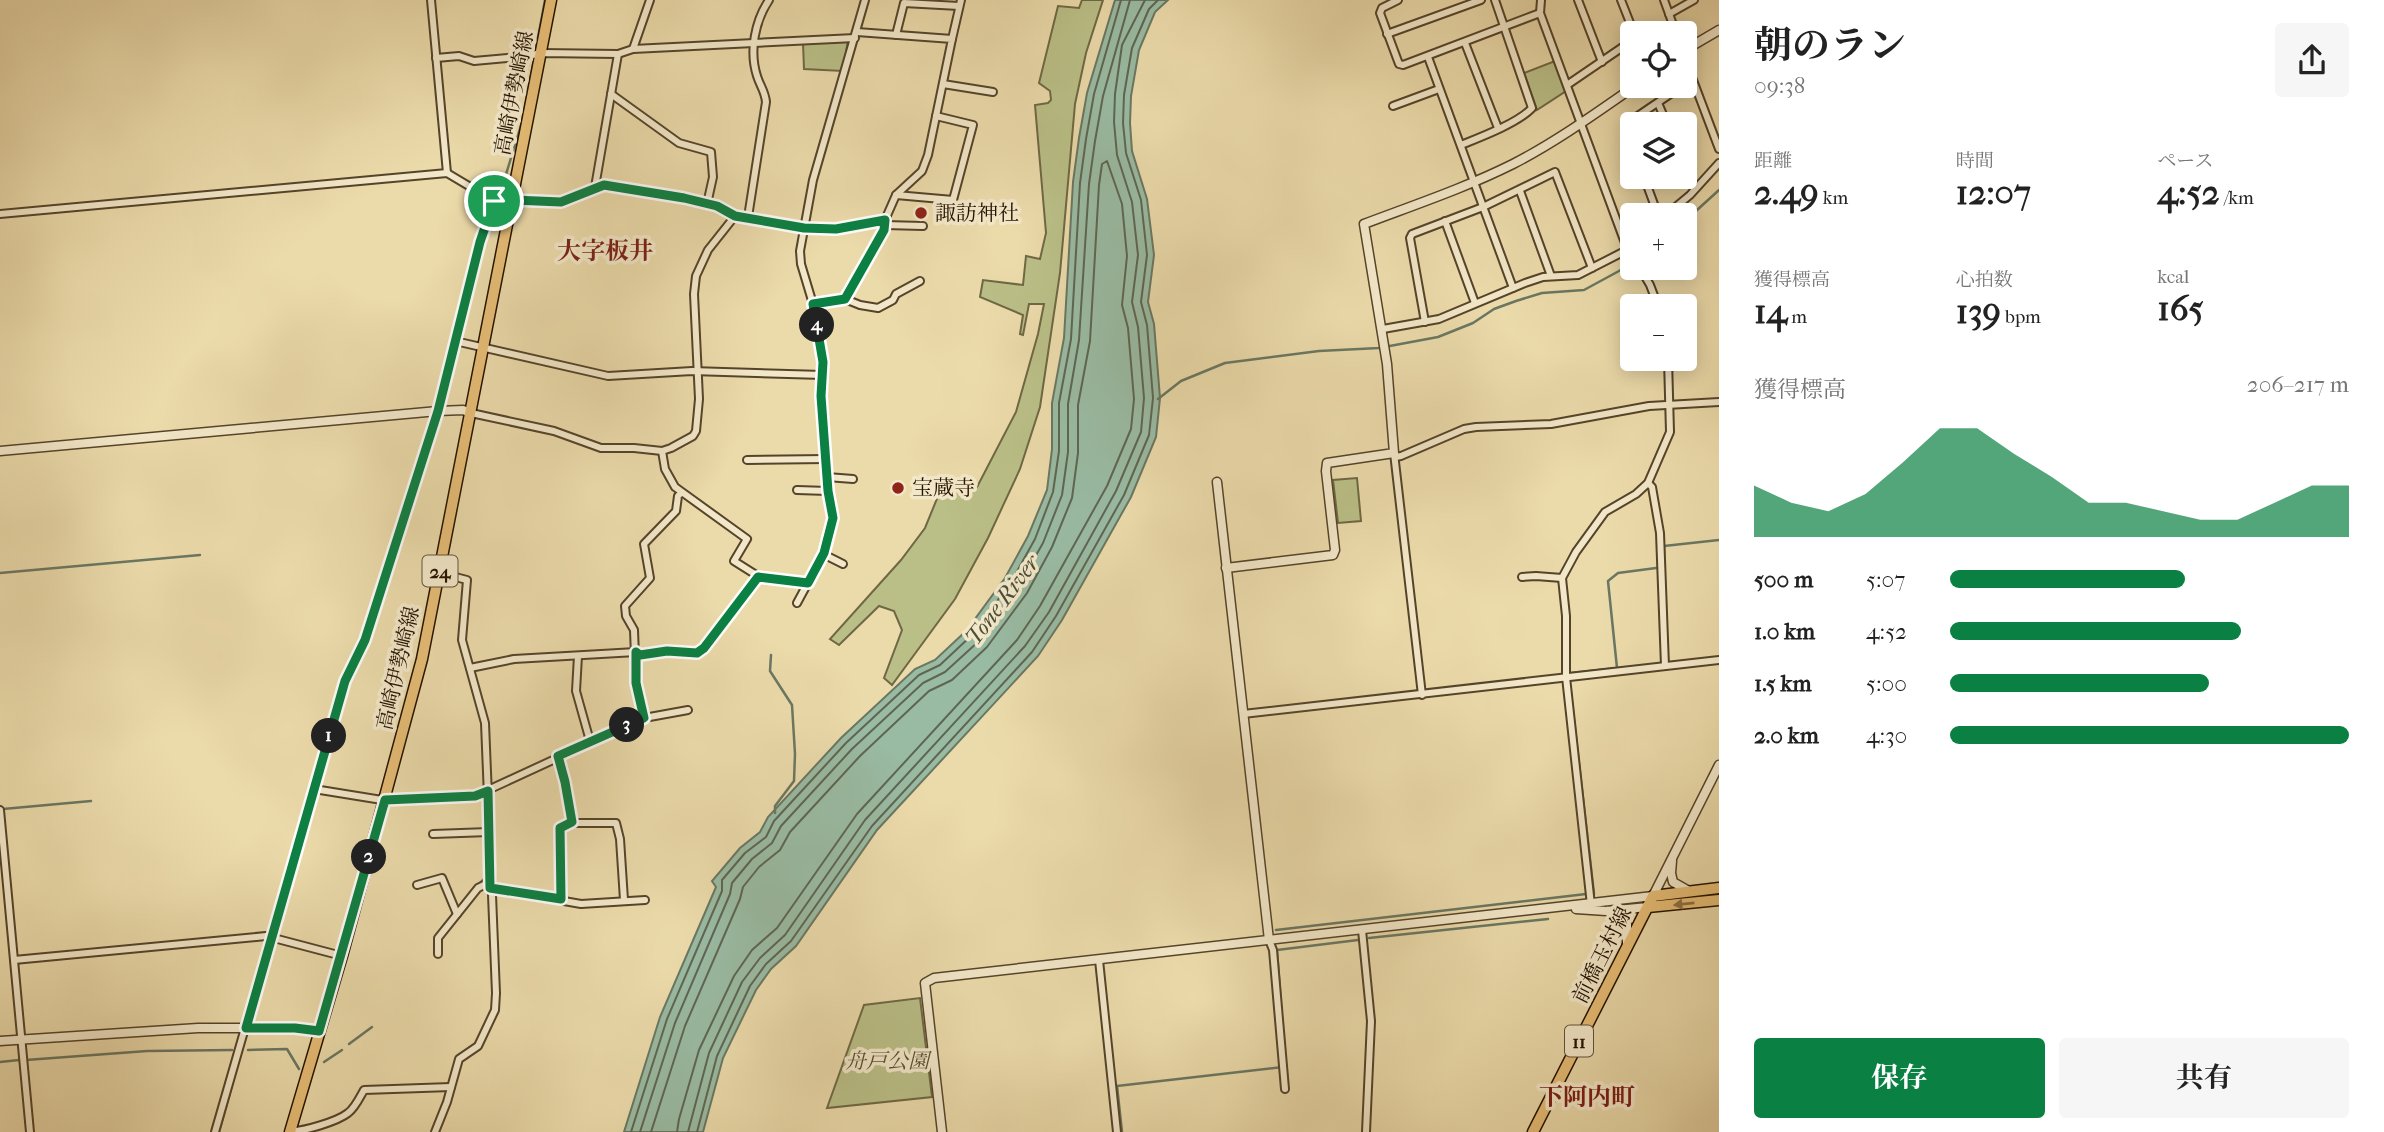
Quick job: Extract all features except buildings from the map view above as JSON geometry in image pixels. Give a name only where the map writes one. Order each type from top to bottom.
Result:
[{"type":"main road","name":"高崎伊勢崎線","points":[[290,1131],[342,956],[417,678],[440,573],[551,0]]},
{"type":"main road","name":"前橋玉村線","points":[[1533,1132],[1653,896],[1719,888]]},
{"type":"main road","name":"前橋玉村線","points":[[1648,907],[1719,900]]},
{"type":"street","points":[[430,0],[447,173]]},
{"type":"street","points":[[633,49],[650,0]]},
{"type":"street","points":[[748,217],[766,102],[765,88],[757,77],[754,44],[758,24],[769,0]]},
{"type":"street","points":[[797,603],[823,554],[833,518],[828,491],[821,396],[823,362],[800,251],[814,180],[865,0]]},
{"type":"street","points":[[1398,0],[1380,12],[1399,64],[1403,65],[1540,13]]},
{"type":"street","points":[[1387,34],[1480,0]]},
{"type":"street","points":[[1461,145],[1527,113],[1532,106],[1495,0]]},
{"type":"street","points":[[1541,0],[1540,13],[1620,223]]},
{"type":"street","points":[[1578,0],[1602,62]]},
{"type":"street","points":[[1621,0],[1629,21]]},
{"type":"street","points":[[1664,0],[1672,21]]},
{"type":"street","points":[[1670,14],[1694,0]]},
{"type":"street","points":[[845,299],[885,223],[896,195],[922,171],[928,155],[960,3],[904,3],[896,36]]},
{"type":"street","points":[[1697,43],[1719,30]]},
{"type":"street","points":[[436,58],[459,56],[474,61],[541,53],[618,54],[633,49],[754,44],[856,35],[952,39]]},
{"type":"street","points":[[1465,43],[1498,128]]},
{"type":"street","points":[[1567,85],[1620,49]]},
{"type":"street","points":[[594,187],[618,54]]},
{"type":"street","points":[[1428,57],[1513,288]]},
{"type":"street","points":[[943,84],[993,92]]},
{"type":"street","points":[[1393,106],[1439,89]]},
{"type":"street","points":[[1697,91],[1719,149]]},
{"type":"street","points":[[611,94],[679,143],[711,152],[713,177],[707,204]]},
{"type":"street","points":[[1422,695],[1394,455],[1387,361],[1364,223],[1474,182],[1534,153],[1620,97]]},
{"type":"street","points":[[1645,112],[1665,98]]},
{"type":"street","points":[[1658,103],[1662,112]]},
{"type":"street","points":[[896,195],[953,200],[973,125],[936,116]]},
{"type":"street","points":[[1697,186],[1719,163]]},
{"type":"street","points":[[1425,322],[1410,236],[1414,232],[1520,191],[1555,172],[1592,268]]},
{"type":"street","points":[[0,214],[447,173],[494,201],[561,202],[594,187],[614,186],[707,204],[735,216],[804,228],[836,229],[885,223],[923,226]]},
{"type":"street","points":[[1679,203],[1694,189]]},
{"type":"street","points":[[1520,191],[1550,276]]},
{"type":"street","points":[[215,1132],[345,681],[365,640],[438,411],[480,242],[494,201]]},
{"type":"street","points":[[0,451],[463,410],[554,431],[601,448],[662,451],[671,449],[695,434],[699,399],[694,294],[696,276],[708,250],[735,216]]},
{"type":"street","points":[[1445,221],[1475,303]]},
{"type":"street","points":[[1383,333],[1444,318],[1475,303],[1550,276],[1578,275],[1620,256]]},
{"type":"street","points":[[813,304],[845,299],[878,308],[893,300],[895,294],[920,281]]},
{"type":"street","points":[[455,341],[608,376],[698,371],[822,375]]},
{"type":"street","points":[[1590,907],[1566,677],[1566,616],[1562,578],[1576,552],[1605,512],[1636,494],[1648,483],[1668,440],[1671,425],[1669,371]]},
{"type":"street","points":[[1226,568],[1333,555],[1335,550],[1327,463],[1401,456],[1464,429],[1500,424],[1551,424],[1649,406],[1719,402]]},
{"type":"street","points":[[662,451],[665,469],[675,487],[747,539],[734,561],[758,577],[808,583]]},
{"type":"street","points":[[747,460],[826,459]]},
{"type":"street","points":[[827,477],[853,479]]},
{"type":"street","points":[[1217,482],[1269,940],[1273,950],[1285,1089]]},
{"type":"street","points":[[1648,483],[1652,488],[1660,533],[1665,666]]},
{"type":"street","points":[[797,490],[828,491]]},
{"type":"street","points":[[644,718],[636,683],[634,630],[625,616],[625,606],[650,578],[645,544],[676,511],[681,493]]},
{"type":"street","points":[[823,554],[843,564]]},
{"type":"street","points":[[435,1132],[459,1059],[478,1046],[495,1010],[485,723],[462,633],[467,580],[440,573]]},
{"type":"street","points":[[470,668],[514,659],[701,651],[758,577]]},
{"type":"street","points":[[1522,577],[1562,578]]},
{"type":"street","points":[[578,656],[576,691],[590,741]]},
{"type":"street","points":[[1243,714],[1719,660]]},
{"type":"street","points":[[314,789],[385,800],[475,796],[644,718],[688,710]]},
{"type":"street","points":[[558,756],[572,822]]},
{"type":"street","points":[[942,1132],[925,984],[927,981],[934,978],[1269,940],[1556,908],[1590,907],[1653,896],[1719,765]]},
{"type":"street","points":[[0,810],[30,1132]]},
{"type":"street","points":[[561,899],[560,828],[572,822],[616,823],[620,839],[624,900]]},
{"type":"street","points":[[433,834],[489,832]]},
{"type":"street","points":[[1674,855],[1671,869],[1673,882],[1690,892]]},
{"type":"street","points":[[417,885],[442,878],[457,914]]},
{"type":"street","points":[[438,954],[438,938],[478,888],[490,885],[581,904],[645,900]]},
{"type":"street","points":[[1590,907],[1618,916],[1627,924],[1626,950]]},
{"type":"street","points":[[1606,911],[1648,907]]},
{"type":"street","points":[[0,927],[11,926]]},
{"type":"street","points":[[1362,930],[1371,1021],[1366,1132]]},
{"type":"street","points":[[14,960],[272,937],[342,956]]},
{"type":"street","points":[[1099,960],[1117,1132]]},
{"type":"street","points":[[0,1041],[159,1030],[295,1028],[319,1031]]},
{"type":"street","points":[[290,1131],[321,1129],[350,1112],[364,1090],[451,1087]]},
{"type":"green space","points":[[1082,0],[1103,0],[1086,53],[1075,104],[1060,273],[1040,407],[1020,469],[988,538],[955,599],[892,685],[884,678],[902,630],[894,611],[879,606],[839,645],[830,639],[901,560],[925,528],[945,479],[976,489],[1016,412],[1044,304],[1029,304],[1023,335],[1020,334],[1023,315],[980,297],[983,280],[1023,285],[1026,256],[1040,259],[1046,233],[1035,105],[1051,100],[1050,91],[1039,83],[1058,6],[1079,8]]},
{"type":"green space","points":[[848,40],[843,71],[804,69],[803,43]]},
{"type":"green space","points":[[1555,61],[1566,91],[1537,110],[1524,73]]},
{"type":"green space","points":[[1357,478],[1361,521],[1338,523],[1333,480]]},
{"type":"green space","name":"舟戸公園","points":[[920,998],[932,1097],[827,1108],[864,1005]]},
{"type":"water","name":"Tone River","points":[[1115,0],[1168,0],[1155,12],[1139,50],[1131,96],[1132,151],[1147,199],[1154,255],[1148,302],[1154,324],[1160,398],[1156,437],[1131,497],[1062,620],[1038,656],[877,830],[796,946],[771,969],[756,990],[723,1058],[703,1132],[624,1132],[660,1017],[716,887],[712,881],[740,848],[760,832],[768,817],[841,738],[915,669],[935,660],[966,631],[1005,578],[1028,536],[1047,490],[1052,449],[1052,403],[1064,338],[1073,182],[1079,138],[1087,93]]},
{"type":"waterway","points":[[499,197],[523,119],[545,0]]},
{"type":"waterway","points":[[1697,210],[1719,190]]},
{"type":"waterway","points":[[460,336],[495,207]]},
{"type":"waterway","points":[[1158,399],[1181,381],[1225,363],[1319,351],[1379,348],[1438,337],[1473,323],[1494,309],[1542,293],[1584,290],[1620,270]]},
{"type":"waterway","points":[[443,404],[458,348]]},
{"type":"waterway","points":[[393,564],[440,418]]},
{"type":"waterway","points":[[1664,558],[1664,546],[1719,540]]},
{"type":"waterway","points":[[0,573],[200,555]]},
{"type":"waterway","points":[[1571,673],[1617,668],[1608,581],[1618,573],[1656,568]]},
{"type":"waterway","points":[[318,785],[347,685],[369,641],[390,574]]},
{"type":"waterway","points":[[771,655],[770,671],[792,705],[795,754],[794,781],[775,806],[775,813]]},
{"type":"waterway","points":[[1570,685],[1594,894]]},
{"type":"waterway","points":[[277,932],[315,796]]},
{"type":"waterway","points":[[3,809],[91,801]]},
{"type":"waterway","points":[[475,888],[485,878]]},
{"type":"waterway","points":[[1276,930],[1586,894]]},
{"type":"waterway","points":[[1369,938],[1548,919]]},
{"type":"waterway","points":[[1285,1059],[1277,950],[1358,940]]},
{"type":"waterway","points":[[253,1013],[273,943]]},
{"type":"waterway","points":[[349,1044],[372,1027]]},
{"type":"waterway","points":[[248,1050],[287,1049],[299,1069]]},
{"type":"waterway","points":[[26,1060],[147,1051],[232,1050]]},
{"type":"waterway","points":[[324,1062],[342,1050]]},
{"type":"waterway","points":[[219,1132],[241,1053]]},
{"type":"waterway","points":[[0,1062],[19,1060]]},
{"type":"waterway","points":[[1122,1132],[1117,1086],[1283,1067]]},
{"type":"place","name":"諏訪神社","points":[[921,213]]},
{"type":"place","name":"宝蔵寺","points":[[898,488]]},
{"type":"district","name":"大字板井","points":[[605,251]]},
{"type":"district","name":"下阿内町","points":[[1587,1097]]},
{"type":"route","points":[[604,185],[684,198],[717,206],[735,216],[804,228],[836,229],[885,220],[884,230],[845,299],[813,304],[823,362],[821,396],[828,491],[833,518],[824,553],[808,583],[758,577],[701,651],[667,651],[640,655],[636,652],[636,683],[644,718],[558,756],[572,822],[560,828],[561,899],[490,888],[488,791],[475,796],[385,800],[319,1031],[246,1028],[345,681],[365,640],[438,411],[480,242],[494,201],[512,205],[513,200],[561,202],[604,185]]}]
